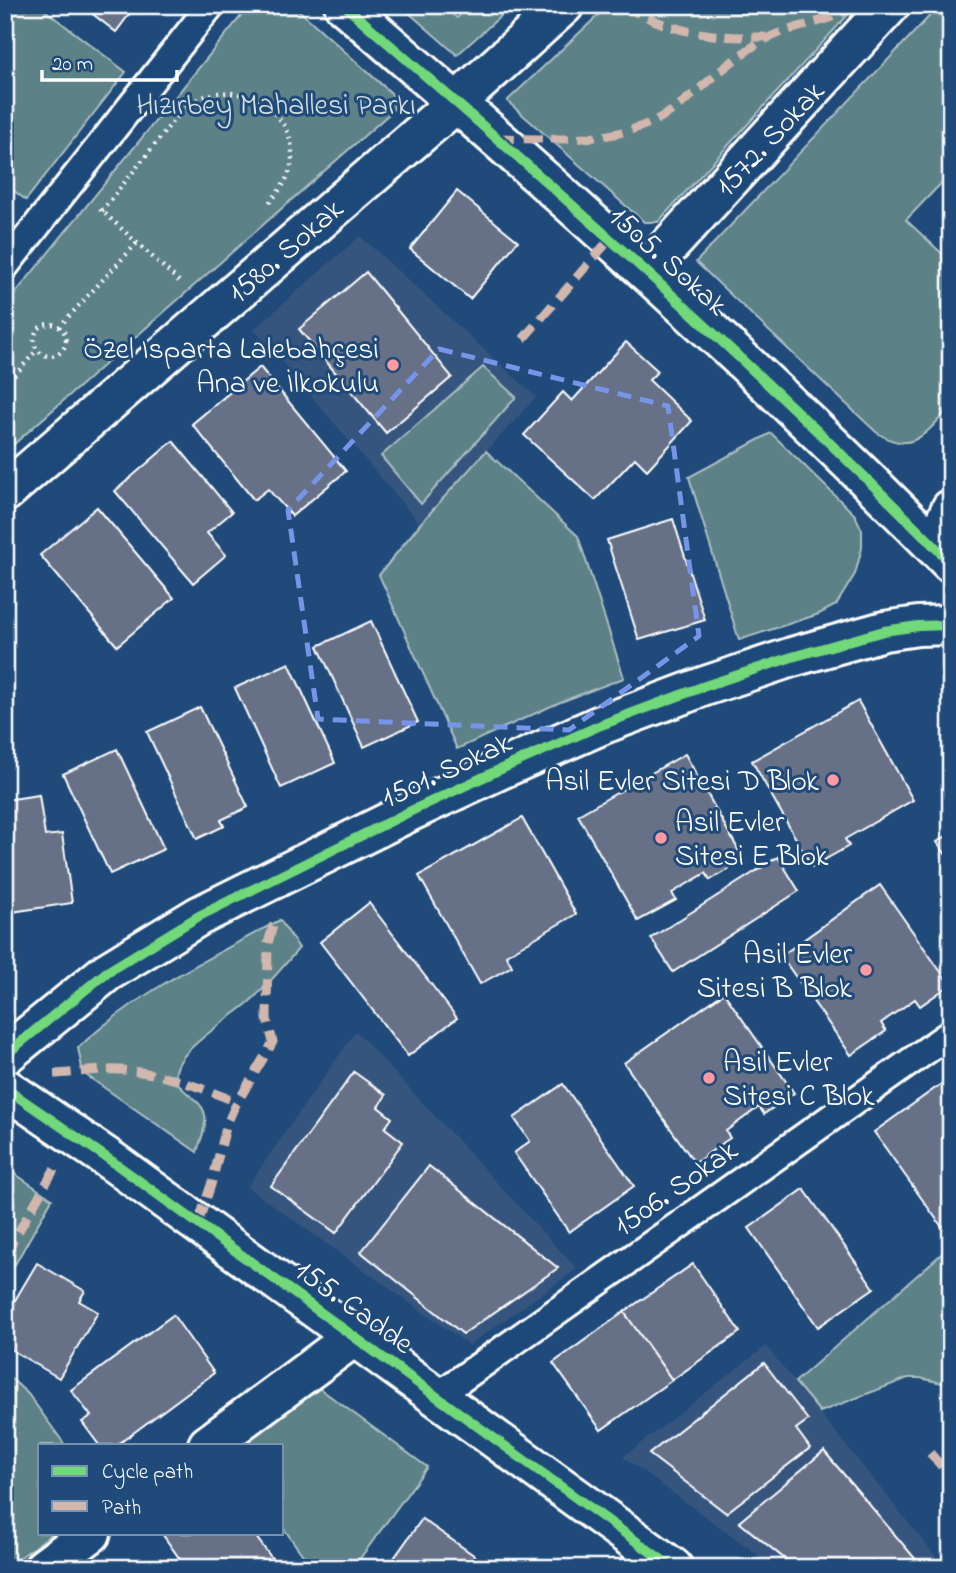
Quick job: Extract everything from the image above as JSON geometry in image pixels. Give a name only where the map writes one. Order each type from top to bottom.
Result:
[{"type":"street","name":"1505. Sokak","points":[[344,5],[646,271],[875,486],[943,554]]},
{"type":"street","name":"1580. Sokak","points":[[5,492],[457,102],[564,5]]},
{"type":"street","name":"1572. Sokak","points":[[646,271],[890,5]]},
{"type":"street","points":[[943,554],[951,509]]},
{"type":"street","name":"1501. Sokak","points":[[5,1055],[107,972],[199,916],[502,768],[601,725],[792,657],[884,631],[951,625]]},
{"type":"street","name":"155. Cadde","points":[[5,1088],[113,1162],[673,1568]]},
{"type":"street","points":[[209,1444],[355,1336]]},
{"type":"street","points":[[44,1568],[90,1534]]},
{"type":"lane","points":[[5,266],[211,5]]},
{"type":"lane","name":"1506. Sokak","points":[[438,1396],[951,1032]]},
{"type":"path","points":[[102,211],[178,116],[193,102],[211,94],[231,92],[251,96],[268,106],[281,120],[290,139],[292,159],[287,177],[267,206]]},
{"type":"path","points":[[72,183],[213,312]]},
{"type":"path","points":[[59,327],[137,243]]},
{"type":"path","points":[[180,282],[189,273]]},
{"type":"path","points":[[43,325],[59,327],[65,335],[63,350],[59,354],[43,356],[37,350],[34,338],[43,325]]},
{"type":"path","points":[[5,386],[37,350]]},
{"type":"highlighted area","points":[[439,349],[668,406],[699,636],[569,730],[318,719],[288,510]]},
{"type":"shaded area","name":"Özel Isparta Lalebahçesi Ana ve İlkokulu","points":[[360,236],[536,397],[420,524],[254,329]]},
{"type":"shaded area","points":[[356,1031],[577,1269],[469,1345],[247,1187]]},
{"type":"shaded area","points":[[766,1346],[945,1568],[776,1568],[623,1457]]},
{"type":"green space","points":[[5,5],[38,5],[126,72],[26,200],[5,184]]},
{"type":"green space","name":"Hızırbey Mahallesi Parkı","points":[[250,5],[293,5],[391,93],[395,99],[394,108],[5,452],[5,306]]},
{"type":"green space","points":[[400,5],[442,5],[457,18],[471,5],[513,5],[457,55]]},
{"type":"green space","points":[[609,5],[857,5],[658,222],[644,222],[507,101]]},
{"type":"green space","points":[[940,5],[951,5],[951,173],[906,220],[951,262],[951,406],[918,438],[900,442],[876,432],[696,262]]},
{"type":"green space","points":[[483,367],[516,397],[421,504],[381,456]]},
{"type":"green space","points":[[771,433],[855,515],[862,530],[862,548],[855,574],[836,605],[819,614],[739,640],[689,477]]},
{"type":"green space","points":[[486,451],[578,536],[624,678],[558,703],[457,749],[379,575],[420,524]]},
{"type":"green space","points":[[280,920],[299,948],[262,990],[206,1035],[185,1054],[179,1064],[177,1080],[203,1109],[205,1115],[197,1152],[83,1073],[78,1048],[100,1028],[174,978]]},
{"type":"green space","points":[[5,1167],[52,1199],[5,1282]]},
{"type":"green space","points":[[946,1250],[951,1256],[951,1385],[908,1378],[820,1412],[795,1382]]},
{"type":"green space","points":[[5,1373],[28,1394],[64,1444],[38,1444],[38,1534],[52,1534],[6,1568]]},
{"type":"green space","points":[[319,1388],[427,1467],[353,1568],[312,1568],[284,1529],[284,1444],[244,1444]]},
{"type":"building","points":[[81,5],[136,5],[116,32]]},
{"type":"building","points":[[457,191],[518,241],[470,299],[410,249]]},
{"type":"building","points":[[366,272],[452,377],[386,433],[299,329]]},
{"type":"building","points":[[626,342],[658,371],[649,380],[692,421],[647,470],[635,458],[595,500],[524,435],[563,392],[572,401]]},
{"type":"building","points":[[260,367],[346,471],[292,516],[268,489],[254,500],[192,424]]},
{"type":"building","points":[[173,441],[232,512],[207,533],[226,555],[193,583],[115,491]]},
{"type":"building","points":[[97,507],[174,598],[117,646],[40,555]]},
{"type":"building","points":[[673,519],[705,620],[639,640],[607,540]]},
{"type":"building","points":[[371,621],[418,722],[364,747],[318,646]]},
{"type":"building","points":[[289,663],[335,763],[281,788],[235,688]]},
{"type":"building","name":"Asil Evler Sitesi D Blok","points":[[858,701],[913,800],[845,839],[849,846],[812,867],[752,761]]},
{"type":"building","points":[[200,707],[248,807],[221,820],[224,826],[197,839],[147,732]]},
{"type":"building","points":[[117,749],[164,849],[110,874],[63,774]]},
{"type":"building","name":"Asil Evler Sitesi E Blok","points":[[685,754],[744,860],[710,880],[706,873],[672,893],[676,900],[638,921],[578,815]]},
{"type":"building","points":[[39,795],[45,836],[62,834],[72,903],[5,913],[5,800]]},
{"type":"building","points":[[522,818],[576,914],[506,955],[512,966],[480,984],[419,876]]},
{"type":"building","points":[[951,833],[951,862],[937,842]]},
{"type":"building","points":[[778,857],[799,891],[673,972],[651,938]]},
{"type":"building","name":"Asil Evler Sitesi B Blok","points":[[880,885],[950,985],[920,1006],[915,999],[881,1023],[886,1031],[851,1055],[781,956]]},
{"type":"building","points":[[369,903],[457,1018],[408,1056],[320,942]]},
{"type":"building","name":"Asil Evler Sitesi C Blok","points":[[724,993],[794,1093],[764,1114],[759,1107],[726,1131],[730,1138],[695,1163],[624,1063]]},
{"type":"building","points":[[354,1072],[386,1095],[378,1107],[392,1118],[385,1128],[403,1142],[336,1233],[271,1186]]},
{"type":"building","points":[[951,1077],[951,1221],[942,1227],[874,1132]]},
{"type":"building","points":[[563,1084],[634,1186],[569,1232],[514,1153],[530,1141],[514,1118]]},
{"type":"building","points":[[429,1166],[558,1268],[463,1334],[361,1252]]},
{"type":"building","points":[[804,1189],[874,1288],[818,1327],[749,1228]]},
{"type":"building","points":[[37,1263],[85,1291],[79,1301],[98,1312],[59,1378],[5,1346],[5,1317]]},
{"type":"building","points":[[693,1264],[740,1332],[672,1380],[624,1312]]},
{"type":"building","points":[[624,1312],[672,1380],[601,1430],[553,1363]]},
{"type":"building","points":[[173,1315],[214,1373],[118,1444],[98,1444],[82,1422],[91,1416],[71,1390]]},
{"type":"building","points":[[764,1363],[808,1420],[796,1429],[810,1448],[726,1513],[649,1454]]},
{"type":"building","points":[[824,1451],[923,1568],[796,1568],[739,1522]]},
{"type":"building","points":[[422,1519],[475,1556],[466,1568],[387,1568]]},
{"type":"building","points":[[254,1534],[279,1568],[186,1568],[163,1535]]},
{"type":"building","points":[[132,1559],[139,1568],[120,1568]]},
{"type":"marked path","points":[[623,5],[658,22],[692,32],[766,37]]},
{"type":"marked path","points":[[497,138],[567,139],[613,134],[636,128],[657,120],[677,107],[731,63],[766,39],[835,16],[855,5]]},
{"type":"marked path","points":[[523,339],[610,239]]},
{"type":"marked path","points":[[198,1223],[227,1124],[273,1042],[267,1019],[268,943],[273,926],[280,920]]},
{"type":"marked path","points":[[54,1074],[103,1070],[136,1071],[180,1081],[237,1102]]},
{"type":"marked path","points":[[5,1255],[55,1168]]},
{"type":"marked path","points":[[930,1453],[951,1477]]},
{"type":"cycle path","points":[[344,5],[653,278],[804,418],[951,563]]},
{"type":"cycle path","points":[[5,1055],[107,972],[199,916],[501,769],[601,725],[792,657],[884,631],[951,625]]},
{"type":"cycle path","points":[[5,1088],[113,1162],[673,1568]]},
{"type":"place","name":"Özel Isparta Lalebahçesi Ana ve İlkokulu","points":[[393,365]]},
{"type":"place","name":"Asil Evler Sitesi D Blok","points":[[833,780]]},
{"type":"place","name":"Asil Evler Sitesi E Blok","points":[[661,838]]},
{"type":"place","name":"Asil Evler Sitesi B Blok","points":[[866,970]]},
{"type":"place","name":"Asil Evler Sitesi C Blok","points":[[709,1078]]}]
